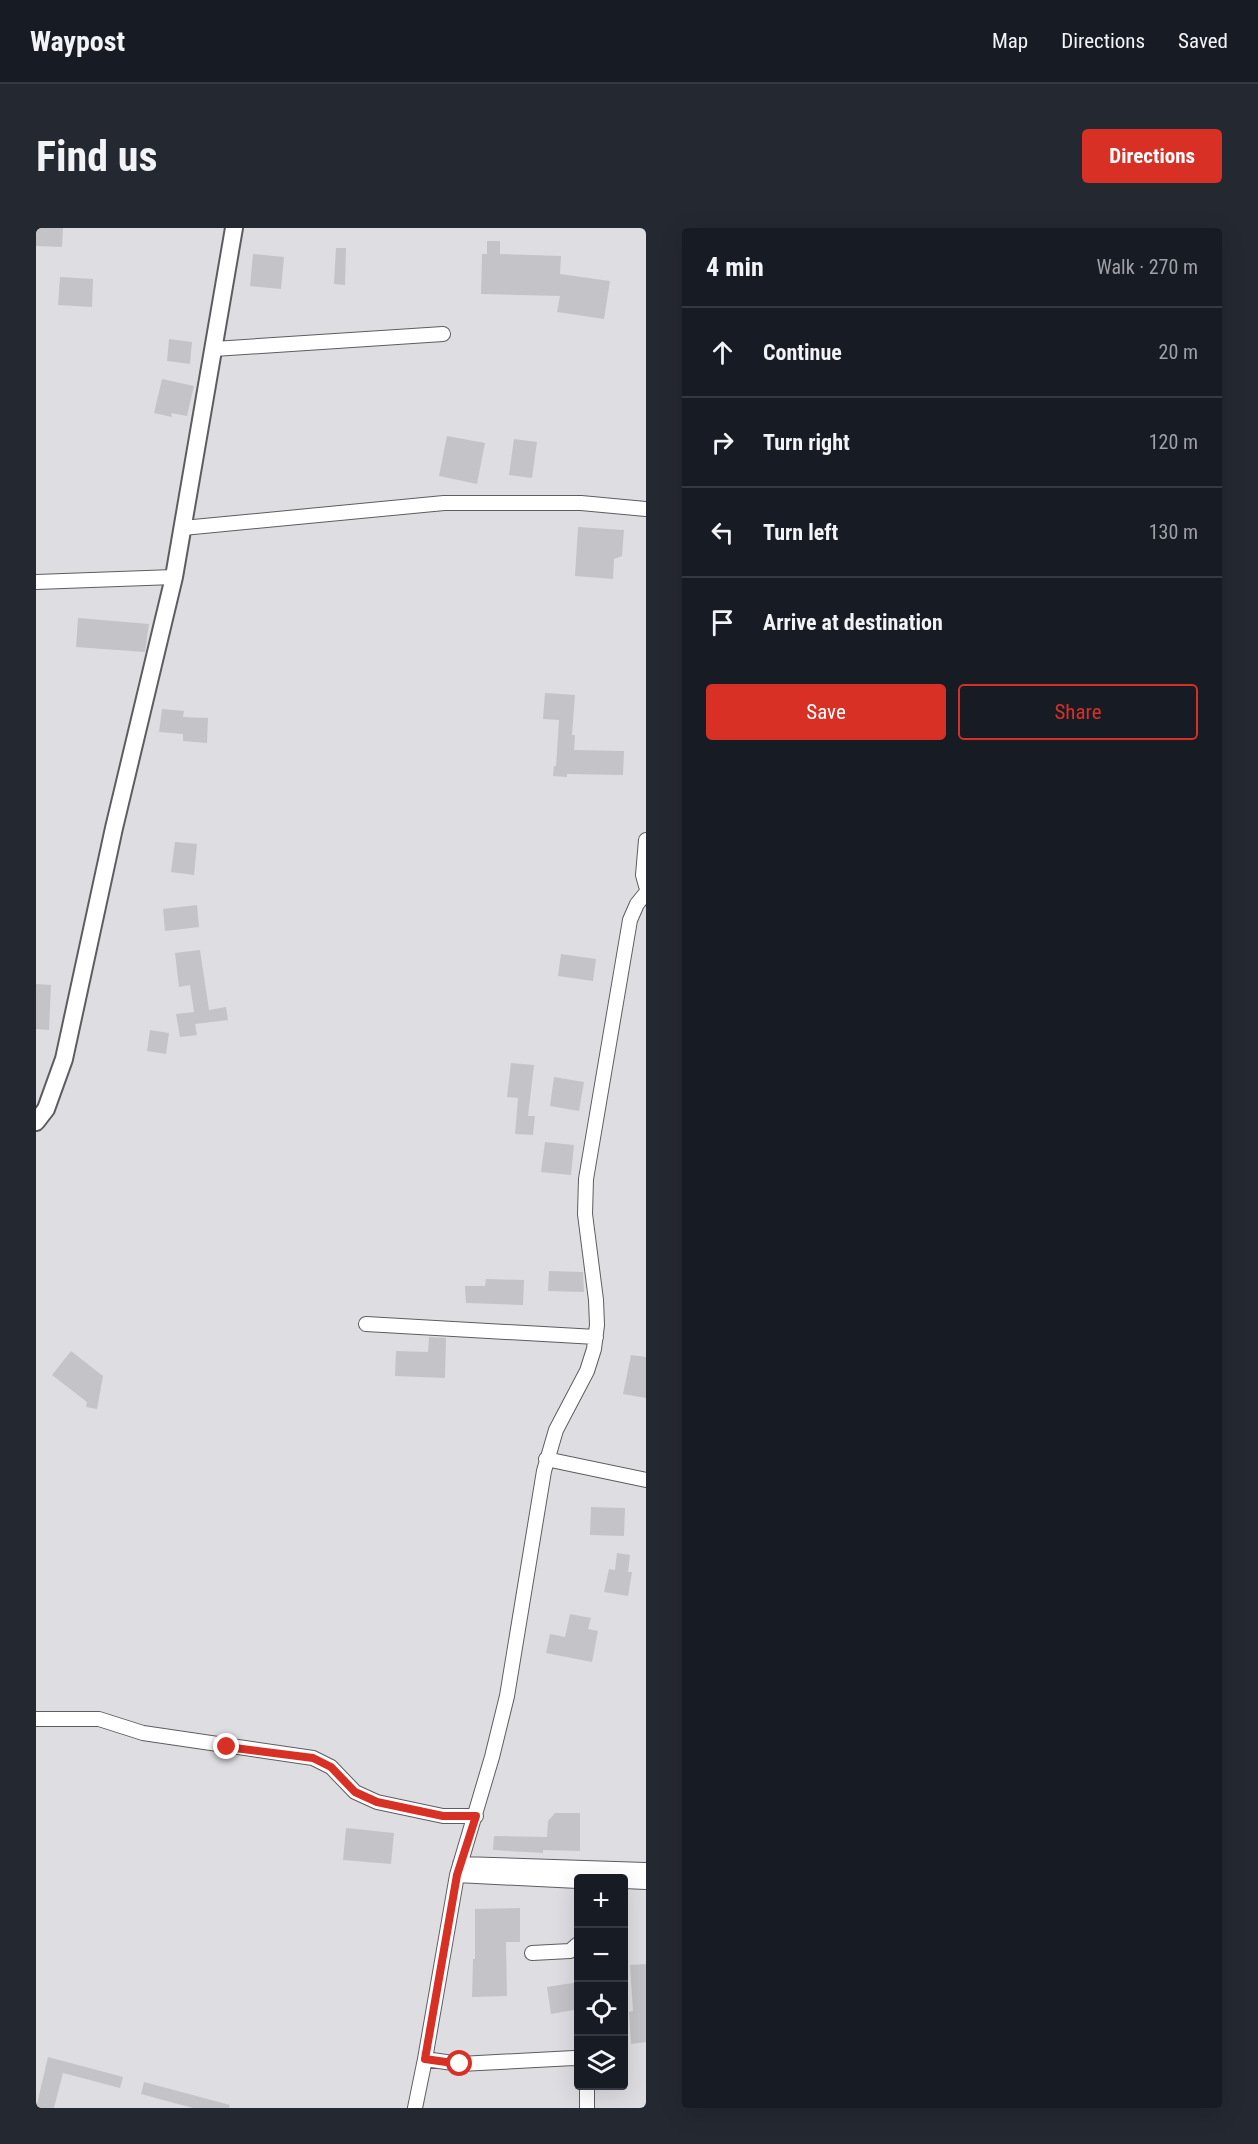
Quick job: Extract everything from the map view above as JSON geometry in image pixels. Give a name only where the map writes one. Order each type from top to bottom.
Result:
[{"type":"street","points":[[36,1122],[46,1109],[64,1059],[114,828],[174,577],[234,228]]},
{"type":"street","points":[[214,349],[443,334]]},
{"type":"street","points":[[183,528],[444,503],[581,503],[646,509]]},
{"type":"street","points":[[36,582],[174,577]]},
{"type":"street","points":[[646,840],[643,875],[646,886]]},
{"type":"street","points":[[416,2108],[459,1869],[476,1816],[507,1696],[546,1459],[556,1430],[587,1371],[596,1337],[596,1300],[585,1214],[587,1162],[630,920],[637,904],[646,893]]},
{"type":"street","points":[[366,1324],[596,1337]]},
{"type":"street","points":[[546,1459],[646,1480]]},
{"type":"street","points":[[36,1719],[99,1719],[143,1733],[313,1758],[331,1767],[355,1792],[377,1802],[443,1816],[476,1816]]},
{"type":"street","points":[[459,1869],[646,1870]]},
{"type":"street","points":[[459,1869],[574,1880]]},
{"type":"street","points":[[628,1881],[646,1882]]},
{"type":"street","points":[[532,1953],[574,1949]]},
{"type":"street","points":[[425,2059],[460,2064],[574,2058]]},
{"type":"street","points":[[587,2090],[587,2108]]},
{"type":"building","points":[[36,228],[63,228],[62,247],[36,246]]},
{"type":"building","points":[[487,241],[500,241],[500,254],[561,256],[560,274],[610,281],[604,319],[557,312],[560,296],[481,294],[482,254],[487,254]]},
{"type":"building","points":[[336,248],[346,248],[345,285],[334,284]]},
{"type":"building","points":[[253,254],[284,257],[281,289],[250,286]]},
{"type":"building","points":[[60,277],[93,279],[92,307],[58,305]]},
{"type":"building","points":[[169,339],[192,342],[190,364],[167,361]]},
{"type":"building","points":[[162,379],[194,386],[187,416],[171,413],[172,417],[154,413]]},
{"type":"building","points":[[447,436],[485,443],[477,484],[439,476]]},
{"type":"building","points":[[514,439],[537,442],[532,478],[509,475]]},
{"type":"building","points":[[578,527],[624,530],[622,556],[614,559],[613,579],[575,576]]},
{"type":"building","points":[[78,618],[149,624],[145,652],[76,647]]},
{"type":"building","points":[[545,693],[575,695],[572,735],[575,735],[574,750],[624,751],[623,775],[553,776],[554,766],[556,766],[559,720],[543,719]]},
{"type":"building","points":[[162,709],[184,711],[183,717],[208,718],[207,743],[183,741],[183,734],[159,732]]},
{"type":"building","points":[[175,842],[197,844],[194,875],[171,872]]},
{"type":"building","points":[[197,905],[199,927],[165,931],[163,909]]},
{"type":"building","points":[[200,950],[209,1010],[226,1007],[228,1020],[195,1024],[197,1035],[180,1037],[176,1014],[194,1012],[190,985],[179,987],[175,953]]},
{"type":"building","points":[[561,954],[596,959],[593,981],[558,976]]},
{"type":"building","points":[[36,984],[51,985],[49,1030],[36,1029]]},
{"type":"building","points":[[150,1030],[169,1033],[166,1054],[147,1051]]},
{"type":"building","points":[[511,1063],[534,1065],[528,1116],[535,1116],[533,1135],[515,1134],[518,1098],[507,1097]]},
{"type":"building","points":[[554,1077],[584,1082],[579,1111],[550,1106]]},
{"type":"building","points":[[545,1142],[574,1145],[571,1175],[541,1172]]},
{"type":"building","points":[[549,1271],[583,1272],[584,1292],[548,1291]]},
{"type":"building","points":[[486,1279],[524,1280],[523,1305],[466,1303],[465,1286],[485,1286]]},
{"type":"building","points":[[429,1337],[446,1338],[445,1378],[395,1376],[396,1351],[428,1352]]},
{"type":"building","points":[[71,1351],[103,1376],[97,1409],[86,1407],[87,1402],[52,1375]]},
{"type":"building","points":[[631,1355],[646,1357],[646,1398],[623,1394]]},
{"type":"building","points":[[591,1507],[625,1508],[624,1536],[590,1535]]},
{"type":"building","points":[[617,1553],[630,1555],[628,1572],[632,1572],[628,1596],[604,1592],[609,1569],[615,1570]]},
{"type":"building","points":[[570,1614],[591,1618],[588,1629],[598,1631],[592,1662],[546,1653],[550,1634],[565,1637]]},
{"type":"building","points":[[555,1813],[580,1813],[580,1851],[543,1850],[543,1853],[493,1850],[494,1836],[547,1837],[548,1821]]},
{"type":"building","points":[[346,1828],[394,1833],[391,1864],[343,1860]]},
{"type":"building","points":[[520,1908],[520,1942],[506,1942],[507,1996],[472,1997],[475,1909]]},
{"type":"building","points":[[646,1964],[646,2042],[631,2044],[629,2012],[633,2011],[630,1965]]},
{"type":"building","points":[[574,1983],[574,2010],[551,2014],[547,1987]]},
{"type":"building","points":[[48,2057],[123,2077],[120,2088],[63,2073],[54,2108],[36,2108]]},
{"type":"building","points":[[144,2082],[230,2105],[229,2108],[193,2108],[141,2094]]},
{"type":"route","points":[[227,1747],[313,1758],[331,1767],[355,1792],[377,1802],[443,1816],[476,1816],[457,1875],[425,2059],[460,2064]]}]
